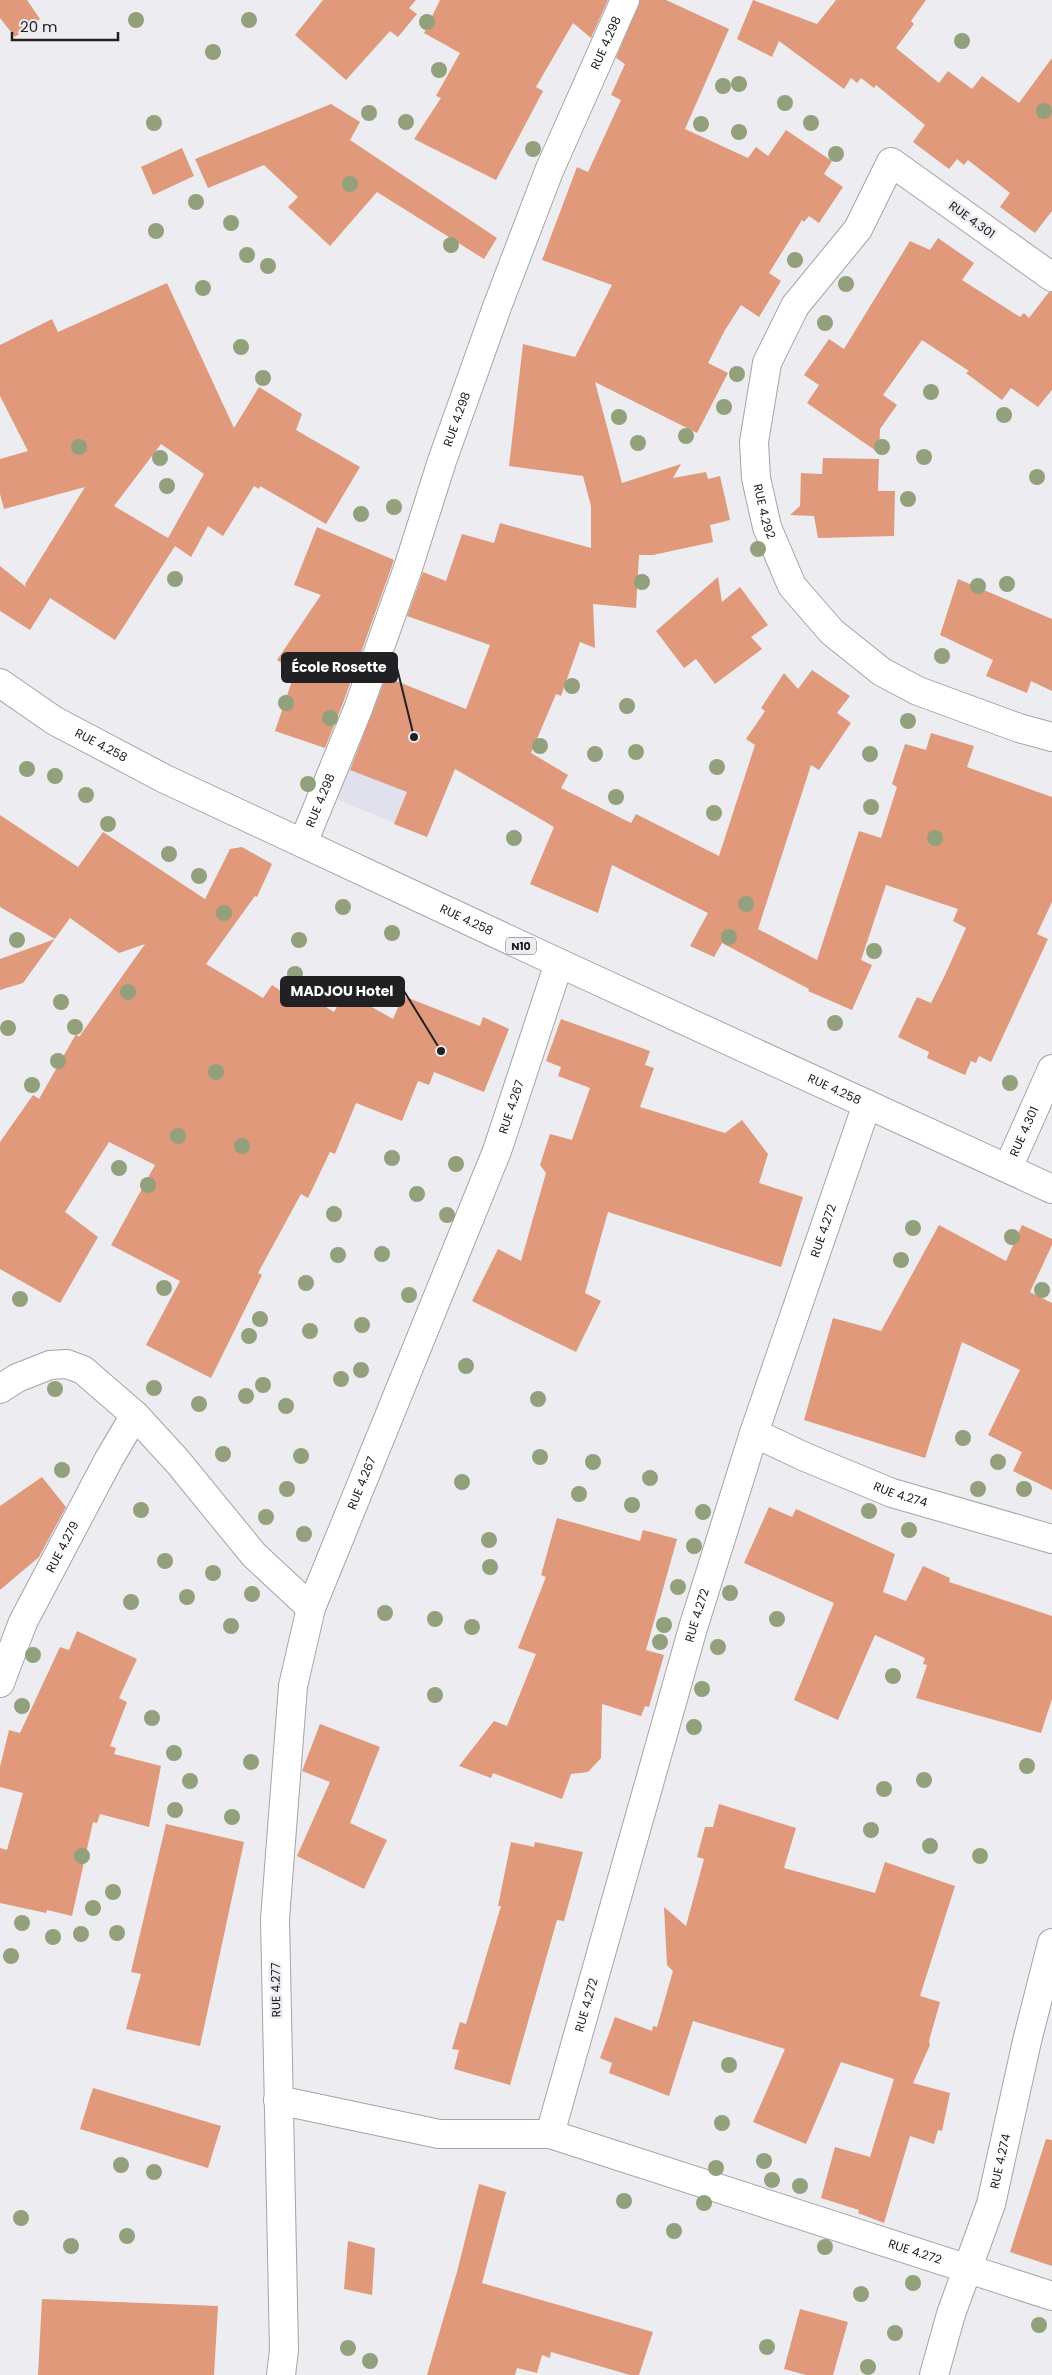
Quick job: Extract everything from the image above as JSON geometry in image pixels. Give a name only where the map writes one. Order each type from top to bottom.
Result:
[{"type":"main road","name":"RUE 4.298","points":[[303,843],[358,709],[408,568],[442,461],[500,298],[549,171],[625,0]]},
{"type":"main road","name":"RUE 4.301","points":[[891,162],[1052,277]]},
{"type":"main road","name":"RUE 4.292","points":[[891,162],[858,229],[795,306],[767,362],[754,442],[756,478],[767,527],[792,586],[832,632],[882,672],[918,692],[1019,728],[1052,737]]},
{"type":"main road","name":"RUE 4.258","points":[[0,683],[63,726],[165,779],[559,963],[1052,1189]]},
{"type":"main road","name":"RUE 4.267","points":[[311,1608],[497,1151],[559,963]]},
{"type":"main road","name":"RUE 4.301","points":[[1008,1168],[1052,1069]]},
{"type":"main road","name":"RUE 4.272","points":[[550,2134],[693,1628],[754,1433],[867,1104]]},
{"type":"main road","points":[[0,1389],[17,1378],[50,1365],[67,1364],[83,1370],[135,1415],[178,1462],[254,1555],[311,1608]]},
{"type":"main road","name":"RUE 4.279","points":[[0,1683],[23,1622],[109,1459],[135,1415]]},
{"type":"main road","name":"RUE 4.274","points":[[754,1433],[892,1494],[1052,1539]]},
{"type":"main road","name":"RUE 4.277","points":[[281,2375],[284,2350],[275,1920],[293,1686],[311,1608]]},
{"type":"main road","name":"RUE 4.274","points":[[934,2375],[951,2314],[991,2204],[1027,2041],[1052,1943]]},
{"type":"main road","name":"RUE 4.272","points":[[278,2100],[439,2134],[550,2134],[1052,2296]]},
{"type":"shaded area","points":[[382,675],[478,714],[427,837],[337,799]]},
{"type":"building","points":[[0,0],[27,0],[40,19],[15,37],[0,18]]},
{"type":"building","points":[[323,0],[416,0],[409,8],[417,14],[398,37],[390,31],[346,80],[295,35]]},
{"type":"building","points":[[440,0],[608,0],[591,38],[573,23],[536,87],[543,91],[496,180],[414,139],[441,98],[436,96],[460,53],[424,33]]},
{"type":"building","points":[[640,0],[666,0],[729,29],[685,129],[748,158],[756,147],[768,156],[786,130],[832,161],[824,174],[843,187],[819,223],[809,216],[804,222],[802,220],[769,273],[781,281],[759,317],[741,305],[725,330],[708,363],[728,373],[697,433],[595,382],[622,483],[681,464],[673,478],[706,472],[708,479],[720,476],[730,520],[710,525],[713,542],[653,555],[639,555],[636,608],[593,604],[595,648],[580,642],[561,696],[556,694],[531,753],[568,775],[561,788],[631,823],[636,814],[719,856],[755,745],[746,739],[765,711],[761,708],[784,673],[798,689],[812,670],[850,696],[837,713],[851,723],[819,770],[811,765],[758,929],[817,960],[859,831],[881,838],[897,787],[892,784],[905,744],[926,750],[931,733],[974,746],[967,767],[1052,797],[1052,902],[1037,934],[1048,939],[991,1062],[979,1056],[976,1063],[971,1061],[965,1075],[927,1058],[929,1052],[898,1037],[917,997],[931,1003],[945,975],[966,928],[953,921],[958,909],[886,885],[861,960],[872,965],[852,1010],[808,991],[809,989],[722,943],[714,957],[690,946],[708,913],[612,865],[598,913],[530,884],[554,827],[455,769],[427,837],[394,824],[407,792],[350,770],[386,677],[466,709],[490,645],[407,616],[423,572],[446,581],[462,534],[494,543],[500,523],[591,548],[591,506],[583,476],[509,466],[523,344],[575,357],[612,285],[542,260],[577,167],[588,172],[621,100],[611,95],[625,64],[616,58]]},
{"type":"building","points":[[753,0],[817,24],[836,0],[926,0],[911,21],[914,24],[896,48],[939,83],[948,71],[972,89],[982,76],[1019,103],[1052,58],[1052,211],[1035,233],[1000,207],[1010,193],[968,160],[964,165],[957,159],[949,169],[913,142],[925,125],[876,85],[874,88],[861,78],[857,83],[851,78],[844,89],[779,41],[772,57],[737,39]]},
{"type":"building","points":[[331,104],[360,122],[350,140],[497,238],[484,259],[377,192],[330,246],[288,207],[298,197],[264,165],[208,188],[195,159]]},
{"type":"building","points":[[182,148],[194,176],[153,195],[141,167]]},
{"type":"building","points":[[938,238],[974,263],[962,280],[1020,317],[1024,313],[1029,318],[1049,292],[1052,292],[1052,390],[1038,407],[1011,388],[1002,400],[966,373],[969,371],[922,340],[883,395],[897,405],[880,429],[879,453],[807,403],[819,385],[804,375],[829,339],[844,349],[910,241],[930,250]]},
{"type":"building","points":[[167,283],[234,428],[259,387],[302,414],[296,430],[360,467],[326,524],[260,486],[259,489],[254,486],[223,536],[208,526],[191,557],[175,546],[115,640],[50,598],[30,630],[0,611],[0,566],[26,587],[25,584],[85,487],[4,509],[0,494],[0,459],[28,451],[0,396],[0,345],[52,319],[58,332]],"holes":[[[161,444],[204,474],[168,538],[114,506]]]},
{"type":"building","points":[[823,458],[879,459],[878,491],[895,491],[894,536],[818,538],[814,516],[790,515],[800,506],[801,473],[822,474]]},
{"type":"building","points":[[317,527],[394,560],[325,748],[275,731],[295,672],[277,660],[321,595],[294,585]]},
{"type":"building","points":[[718,577],[722,602],[740,587],[768,625],[751,637],[762,649],[715,684],[696,659],[684,668],[656,631]]},
{"type":"building","points":[[958,579],[1052,619],[1052,691],[1031,681],[1027,693],[986,676],[993,660],[940,635]]},
{"type":"building","points":[[0,815],[78,867],[103,832],[205,899],[230,849],[242,847],[272,864],[257,897],[255,896],[206,964],[263,998],[272,985],[301,1005],[307,995],[334,1012],[345,992],[393,1019],[403,996],[480,1026],[483,1017],[509,1029],[484,1092],[434,1072],[429,1085],[418,1081],[402,1121],[356,1103],[335,1154],[330,1152],[308,1198],[301,1194],[258,1273],[262,1275],[211,1378],[146,1345],[180,1281],[111,1245],[155,1165],[109,1142],[65,1212],[98,1237],[60,1303],[0,1269],[0,1142],[33,1095],[39,1099],[76,1034],[79,1037],[145,944],[119,953],[70,918],[55,939],[0,907]]},
{"type":"building","points":[[55,939],[23,983],[0,990],[0,959]]},
{"type":"building","points":[[561,1019],[650,1051],[645,1065],[654,1068],[640,1107],[725,1133],[742,1120],[768,1154],[759,1183],[803,1197],[781,1267],[608,1212],[585,1293],[601,1301],[576,1352],[472,1301],[498,1249],[521,1261],[546,1173],[540,1165],[550,1134],[572,1140],[590,1088],[558,1076],[561,1067],[546,1061]]},
{"type":"building","points":[[939,1225],[1006,1261],[1022,1225],[1052,1239],[1052,1245],[1030,1292],[1052,1303],[1052,1490],[1013,1471],[1022,1452],[988,1435],[1020,1370],[962,1342],[925,1458],[804,1420],[833,1318],[881,1331]]},
{"type":"building","points":[[42,1477],[66,1507],[39,1557],[0,1590],[0,1506]]},
{"type":"building","points":[[769,1507],[792,1517],[796,1509],[895,1554],[883,1592],[906,1601],[923,1566],[950,1578],[949,1582],[1052,1616],[1052,1699],[1041,1733],[916,1698],[927,1665],[923,1664],[925,1658],[875,1635],[838,1720],[794,1700],[834,1603],[744,1563]]},
{"type":"building","points":[[557,1518],[640,1541],[643,1530],[677,1539],[646,1650],[664,1655],[649,1707],[645,1706],[641,1716],[602,1704],[601,1758],[588,1772],[571,1774],[562,1799],[493,1773],[491,1778],[459,1766],[494,1721],[507,1726],[536,1654],[518,1648],[546,1577],[541,1575]]},
{"type":"building","points":[[77,1631],[137,1659],[119,1698],[127,1702],[110,1746],[116,1748],[114,1754],[161,1766],[149,1827],[100,1814],[97,1823],[93,1822],[72,1916],[47,1910],[46,1913],[0,1903],[0,1848],[7,1850],[23,1793],[0,1787],[0,1767],[9,1730],[20,1733],[60,1647],[69,1650]]},
{"type":"building","points":[[320,1724],[380,1747],[350,1823],[387,1840],[364,1889],[297,1856],[330,1782],[302,1771]]},
{"type":"building","points":[[719,1804],[796,1828],[784,1868],[875,1893],[885,1862],[955,1886],[920,1996],[940,2002],[929,2041],[930,2045],[913,2083],[950,2093],[942,2131],[938,2130],[934,2144],[910,2136],[884,2223],[858,2213],[859,2210],[821,2198],[835,2147],[870,2157],[894,2079],[841,2062],[806,2144],[753,2122],[785,2049],[693,2021],[669,2096],[609,2073],[612,2063],[600,2058],[615,2017],[652,2031],[653,2026],[657,2027],[673,1971],[667,1965],[664,1907],[686,1926],[704,1859],[697,1857],[705,1827],[713,1827]]},
{"type":"building","points":[[166,1824],[244,1842],[200,2046],[126,2029],[141,1974],[131,1972]]},
{"type":"building","points":[[511,1842],[534,1847],[535,1842],[583,1852],[564,1921],[557,1920],[510,2085],[454,2069],[459,2050],[452,2049],[460,2022],[466,2024],[501,1906],[498,1906]]},
{"type":"building","points":[[93,2088],[221,2126],[208,2168],[80,2129]]},
{"type":"building","points":[[1046,2139],[1052,2140],[1052,2266],[1010,2252]]},
{"type":"building","points":[[479,2184],[506,2192],[482,2283],[653,2332],[639,2375],[630,2375],[551,2352],[550,2358],[542,2355],[537,2373],[517,2368],[515,2375],[427,2375],[457,2272]]},
{"type":"building","points":[[348,2241],[375,2248],[372,2295],[344,2289]]},
{"type":"building","points":[[42,2299],[218,2306],[214,2375],[38,2375]]},
{"type":"building","points":[[800,2309],[848,2322],[833,2375],[806,2375],[784,2369]]},
{"type":"place","name":"École Rosette","points":[[414,737]]},
{"type":"place","name":"MADJOU Hotel","points":[[441,1051]]}]
